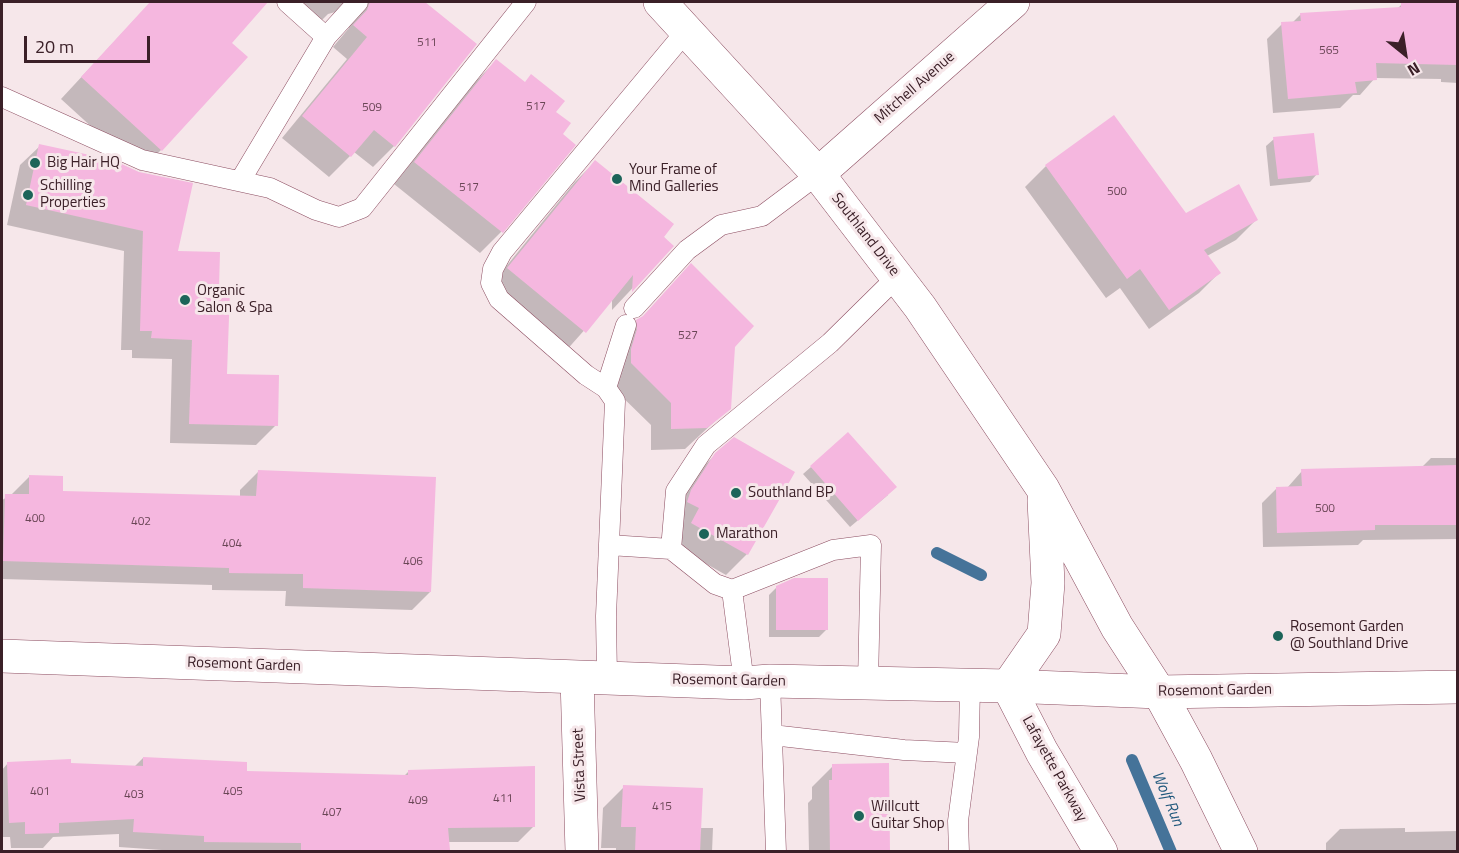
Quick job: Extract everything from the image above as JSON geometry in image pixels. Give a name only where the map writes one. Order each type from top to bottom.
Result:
[{"type":"street","name":"Southland Drive","points":[[660,2],[818,174],[897,277],[1043,489],[1117,627],[1159,693]]},
{"type":"street","name":"Mitchell Avenue","points":[[818,174],[1013,2]]},
{"type":"street","points":[[1008,686],[1044,634],[1048,583],[1043,489]]},
{"type":"street","name":"Rosemont Garden","points":[[2,656],[592,678],[1008,686],[1159,693],[1458,687]]},
{"type":"street","name":"Vista Street","points":[[582,852],[592,678]]},
{"type":"street","name":"Lafayette Parkway","points":[[1008,686],[1042,752],[1101,852]]},
{"type":"street","points":[[1159,693],[1196,760],[1241,852]]},
{"type":"lane","points":[[287,2],[326,38]]},
{"type":"lane","points":[[240,181],[326,38],[358,2]]},
{"type":"lane","points":[[2,97],[142,160],[270,188],[316,210],[339,217],[362,208],[526,2]]},
{"type":"lane","points":[[592,678],[609,545],[615,401],[606,388],[586,375],[499,299],[491,283],[493,269],[502,252],[687,30]]},
{"type":"lane","points":[[606,388],[630,317],[687,250],[721,225],[762,216],[818,174]]},
{"type":"lane","points":[[671,549],[676,491],[706,445],[830,343],[897,277]]},
{"type":"lane","points":[[609,545],[671,549],[715,584],[732,590],[834,550],[871,545],[868,683]]},
{"type":"lane","points":[[732,590],[772,735],[776,852]]},
{"type":"lane","points":[[959,852],[958,821],[967,753],[970,686]]},
{"type":"lane","points":[[772,735],[904,750],[967,753]]},
{"type":"building","points":[[150,2],[268,2],[232,43],[248,57],[162,151],[81,77]]},
{"type":"building","points":[[370,2],[425,2],[477,44],[395,147],[374,130],[351,157],[302,116],[367,37],[353,25],[367,10]]},
{"type":"building","points":[[1401,3],[1458,3],[1458,65],[1376,63],[1377,80],[1355,82],[1357,93],[1288,99],[1281,22],[1301,21],[1300,13],[1401,7]]},
{"type":"building","points":[[496,59],[525,82],[531,74],[565,101],[556,112],[571,123],[563,134],[576,145],[503,233],[414,162]]},
{"type":"building","points":[[1114,115],[1186,213],[1239,184],[1258,220],[1204,250],[1221,273],[1169,310],[1140,269],[1127,279],[1045,165]]},
{"type":"building","points":[[1314,133],[1319,175],[1278,179],[1273,137]]},
{"type":"building","points":[[39,144],[113,160],[139,172],[193,183],[178,251],[220,252],[219,289],[230,289],[227,374],[279,375],[278,426],[189,424],[192,340],[151,338],[152,331],[140,331],[143,231],[26,205]]},
{"type":"building","points":[[595,160],[674,224],[664,237],[674,246],[632,292],[633,275],[586,333],[507,268]]},
{"type":"building","points":[[691,263],[754,326],[735,347],[731,409],[707,428],[671,429],[671,403],[631,363],[631,349],[637,329],[636,320],[643,316]]},
{"type":"building","points":[[848,432],[897,487],[858,521],[810,466]]},
{"type":"building","name":"Southland BP","points":[[734,437],[795,472],[748,555],[691,523],[699,508],[687,502],[691,490],[715,453]]},
{"type":"building","points":[[1458,465],[1458,525],[1375,525],[1375,530],[1277,533],[1276,487],[1302,486],[1301,469]]},
{"type":"building","points":[[258,470],[436,477],[431,592],[303,588],[303,574],[229,573],[229,568],[3,561],[5,494],[29,494],[29,475],[63,476],[63,491],[256,496]]},
{"type":"building","points":[[794,578],[828,578],[828,630],[776,630],[776,586]]},
{"type":"building","points":[[143,757],[247,762],[247,771],[408,775],[408,770],[535,766],[535,827],[448,828],[450,850],[301,852],[301,843],[204,842],[204,836],[133,832],[134,819],[59,823],[59,833],[25,834],[25,822],[9,823],[7,762],[71,759],[71,763],[143,766]]},
{"type":"building","name":"Willcutt Guitar Shop","points":[[889,763],[890,852],[830,852],[829,780],[832,780],[832,764]]},
{"type":"building","points":[[623,785],[703,788],[700,852],[635,852],[636,827],[621,827]]},
{"type":"waterway","name":"Wolf Run","points":[[937,553],[981,575]]},
{"type":"waterway","name":"Wolf Run","points":[[1132,760],[1171,852]]},
{"type":"place","name":"Big Hair HQ","points":[[35,163]]},
{"type":"place","name":"Your Frame of Mind Galleries","points":[[617,179]]},
{"type":"place","name":"Schilling Properties","points":[[28,195]]},
{"type":"place","name":"Organic Salon & Spa","points":[[185,300]]},
{"type":"place","name":"Southland BP","points":[[736,493]]},
{"type":"place","name":"Marathon","points":[[704,534]]},
{"type":"place","name":"Rosemont Garden @ Southland Drive","points":[[1278,636]]},
{"type":"place","name":"Willcutt Guitar Shop","points":[[859,816]]}]
